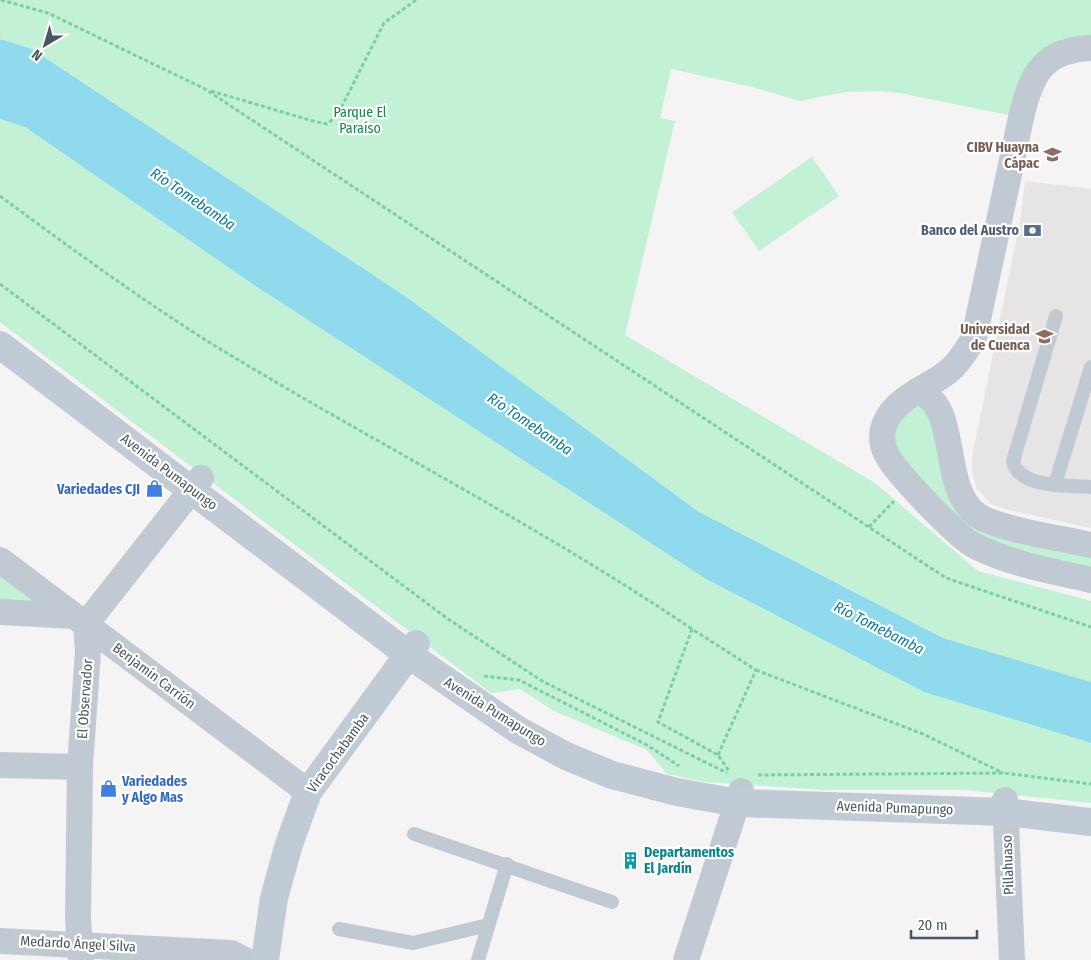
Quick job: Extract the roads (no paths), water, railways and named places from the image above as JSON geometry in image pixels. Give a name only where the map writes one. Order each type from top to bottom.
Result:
[{"type":"main road","name":"Avenida Pumapungo","points":[[0,345],[197,484],[518,730],[566,756],[612,775],[676,792],[741,786],[1005,806],[1091,822]]},
{"type":"main road","name":"Viracochabamba","points":[[265,960],[274,898],[289,844],[308,792],[412,650]]},
{"type":"street","points":[[1091,48],[1070,49],[1045,63],[1031,82],[974,338],[962,357],[949,371],[897,406],[885,423],[882,438],[886,454],[915,490],[972,545],[994,555],[1036,568],[1091,580]]},
{"type":"street","points":[[917,391],[925,393],[943,418],[958,492],[965,503],[978,516],[1007,526],[1091,545]]},
{"type":"street","points":[[0,612],[80,620],[197,484]]},
{"type":"street","name":"Benjamín Carrión","points":[[0,560],[308,792]]},
{"type":"street","name":"El Observador","points":[[80,620],[88,651],[80,767],[78,918],[80,952]]},
{"type":"street","points":[[0,765],[80,767]]},
{"type":"street","points":[[686,960],[741,786]]},
{"type":"street","name":"Pillahuaso","points":[[1005,806],[1012,960]]},
{"type":"street","name":"Medardo Ángel Silva","points":[[0,941],[80,952],[231,953],[245,960]]},
{"type":"lane","points":[[1056,316],[1013,461],[1015,468],[1026,477],[1037,481],[1091,487]]},
{"type":"lane","points":[[1055,484],[1091,367]]},
{"type":"lane","points":[[414,834],[507,864],[612,902]]},
{"type":"lane","points":[[478,960],[507,864]]},
{"type":"lane","points":[[339,929],[413,942],[488,925]]},
{"type":"water","name":"Río Tomebamba","points":[[0,39],[32,49],[405,296],[699,512],[943,638],[1091,682],[1091,743],[924,692],[706,579],[251,283],[25,127],[0,119]]},
{"type":"place","name":"CIBV Huayna Cápac","points":[[1053,155]]},
{"type":"place","name":"Banco del Austro","points":[[1033,230]]},
{"type":"place","name":"Universidad de Cuenca","points":[[1044,337]]},
{"type":"place","name":"Variedades CJI","points":[[154,489]]},
{"type":"place","name":"Variedades y Algo Mas","points":[[108,789]]},
{"type":"place","name":"Departamentos El Jardín","points":[[630,860]]},
{"type":"park label","name":"Parque El Paraíso","points":[[360,120]]}]
